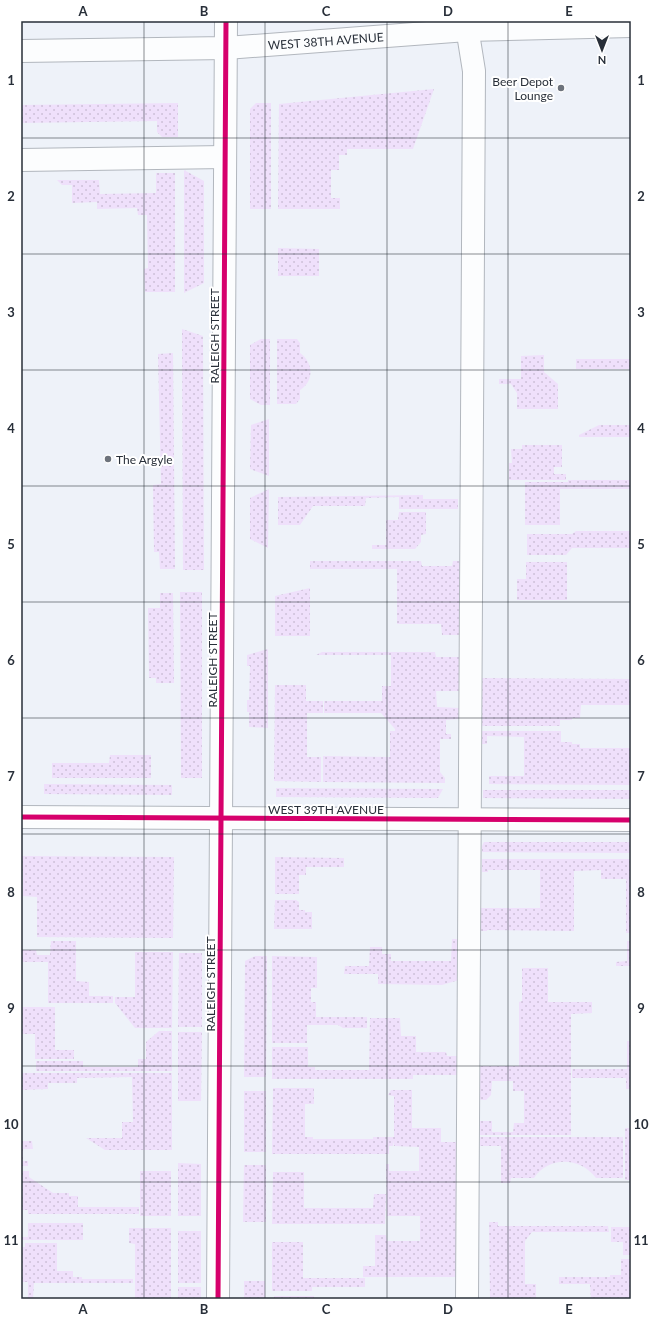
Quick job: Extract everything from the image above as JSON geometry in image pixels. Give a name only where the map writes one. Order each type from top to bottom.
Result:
[{"type":"street","name":"RALEIGH STREET","points":[[218,1299],[226,21]]},
{"type":"street","name":"WEST 38TH AVENUE","points":[[21,52],[226,48],[466,25],[631,26]]},
{"type":"street","points":[[466,25],[474,71],[467,1299]]},
{"type":"street","points":[[21,160],[225,157]]},
{"type":"street","name":"WEST 39TH AVENUE","points":[[21,817],[631,820]]},
{"type":"shaded area","points":[[434,89],[413,149],[347,149],[347,155],[339,155],[339,170],[331,170],[331,198],[340,198],[340,209],[278,209],[279,104]]},
{"type":"shaded area","points":[[178,103],[178,137],[162,137],[157,132],[157,121],[21,123],[21,105]]},
{"type":"shaded area","points":[[256,103],[271,103],[271,209],[250,209],[250,109]]},
{"type":"shaded area","points":[[184,170],[204,181],[204,283],[184,293]]},
{"type":"shaded area","points":[[156,173],[175,173],[175,292],[145,292],[144,269],[148,268],[147,215],[138,215],[137,208],[97,209],[97,202],[72,203],[72,185],[62,185],[57,180],[99,180],[100,194],[156,193]]},
{"type":"shaded area","points":[[278,248],[319,249],[319,276],[278,276]]},
{"type":"shaded area","points":[[182,329],[203,336],[204,570],[183,570]]},
{"type":"shaded area","points":[[261,339],[270,339],[270,405],[261,405],[250,399],[250,345]]},
{"type":"shaded area","points":[[277,339],[297,339],[300,343],[300,353],[308,361],[310,366],[310,377],[305,386],[300,390],[300,399],[296,404],[277,404]]},
{"type":"shaded area","points":[[173,353],[175,569],[160,569],[159,552],[154,552],[153,485],[161,484],[158,354]]},
{"type":"shaded area","points":[[544,355],[544,372],[558,384],[558,409],[517,409],[517,393],[511,384],[499,384],[499,379],[521,379],[521,356]]},
{"type":"shaded area","points":[[576,359],[631,359],[631,369],[576,369]]},
{"type":"shaded area","points":[[269,419],[269,476],[250,469],[251,425]]},
{"type":"shaded area","points":[[599,425],[631,425],[631,437],[579,437],[579,435]]},
{"type":"shaded area","points":[[522,445],[562,445],[562,467],[554,467],[554,474],[566,474],[566,480],[509,480],[509,463],[512,463],[511,449],[522,449]]},
{"type":"shaded area","points":[[568,480],[631,480],[631,489],[560,489],[560,525],[525,525],[525,482],[568,482]]},
{"type":"shaded area","points":[[269,489],[268,548],[250,539],[250,498]]},
{"type":"shaded area","points":[[423,495],[423,499],[458,499],[458,509],[399,509],[399,497],[366,498],[365,506],[313,506],[300,525],[278,525],[278,497]]},
{"type":"shaded area","points":[[399,512],[426,512],[426,534],[421,535],[421,542],[415,549],[372,549],[372,545],[386,545],[386,520],[398,520]]},
{"type":"shaded area","points":[[576,531],[631,531],[631,548],[572,548],[566,555],[527,555],[527,534],[572,534]]},
{"type":"shaded area","points":[[310,561],[421,561],[422,566],[452,566],[453,561],[461,561],[461,635],[442,635],[441,624],[397,624],[397,569],[310,569]]},
{"type":"shaded area","points":[[526,562],[567,562],[567,600],[517,600],[517,579],[526,579]]},
{"type":"shaded area","points":[[310,588],[310,636],[275,636],[275,596]]},
{"type":"shaded area","points":[[180,592],[202,592],[202,778],[181,778]]},
{"type":"shaded area","points":[[160,593],[173,593],[174,683],[156,683],[156,678],[149,678],[148,608],[160,608]]},
{"type":"shaded area","points":[[268,649],[268,728],[249,727],[247,700],[249,700],[250,666],[247,666],[247,655]]},
{"type":"shaded area","points":[[322,652],[435,652],[436,657],[459,657],[459,691],[436,691],[437,707],[459,708],[459,719],[446,720],[446,734],[451,734],[451,739],[440,739],[440,772],[445,778],[445,783],[323,782],[323,756],[390,757],[390,731],[395,731],[395,729],[381,713],[324,713],[324,701],[382,701],[382,686],[391,686],[391,655],[316,655]]},
{"type":"shaded area","points":[[482,678],[631,679],[631,705],[581,705],[580,718],[560,720],[560,726],[482,726]]},
{"type":"shaded area","points":[[275,685],[306,685],[306,701],[323,701],[323,713],[307,713],[307,757],[321,757],[321,782],[274,781]]},
{"type":"shaded area","points":[[482,731],[561,731],[561,742],[580,744],[580,748],[631,748],[631,785],[489,784],[489,776],[524,776],[524,737],[487,736],[487,744],[482,744]]},
{"type":"shaded area","points":[[110,755],[151,755],[151,778],[52,778],[52,763],[109,763]]},
{"type":"shaded area","points":[[44,784],[172,785],[172,795],[44,794]]},
{"type":"shaded area","points":[[276,788],[443,789],[438,798],[276,797]]},
{"type":"shaded area","points":[[483,790],[631,790],[631,799],[483,798]]},
{"type":"shaded area","points":[[484,842],[631,842],[631,853],[482,852]]},
{"type":"shaded area","points":[[21,856],[174,857],[173,938],[37,937],[37,897],[23,896],[23,871],[21,870]]},
{"type":"shaded area","points":[[275,857],[344,858],[344,867],[306,867],[306,875],[299,875],[299,894],[275,894]]},
{"type":"shaded area","points":[[482,859],[631,859],[631,933],[626,933],[626,879],[601,879],[601,870],[574,871],[574,931],[479,931],[479,908],[540,908],[540,870],[488,870],[488,872],[482,872]]},
{"type":"shaded area","points":[[275,900],[296,900],[299,902],[299,910],[312,912],[312,929],[274,929]]},
{"type":"shaded area","points":[[452,939],[459,939],[459,980],[442,985],[378,984],[378,974],[344,974],[345,966],[369,966],[370,947],[382,947],[382,954],[391,954],[391,961],[451,961]]},
{"type":"shaded area","points":[[51,941],[76,941],[76,981],[89,982],[89,996],[113,996],[113,1003],[48,1003],[48,962],[21,962],[21,950],[36,950],[37,955],[50,955]]},
{"type":"shaded area","points":[[627,941],[631,941],[631,966],[616,966],[616,962],[627,961]]},
{"type":"shaded area","points":[[135,952],[173,952],[172,1028],[135,1028],[115,1003],[115,997],[135,997]]},
{"type":"shaded area","points":[[179,953],[202,953],[202,1027],[178,1027]]},
{"type":"shaded area","points":[[255,956],[267,956],[266,1077],[244,1077],[245,961]]},
{"type":"shaded area","points":[[272,956],[317,957],[317,988],[311,988],[311,1002],[316,1002],[316,1017],[367,1017],[367,1028],[343,1028],[338,1025],[307,1025],[307,1043],[272,1043]]},
{"type":"shaded area","points":[[522,968],[548,968],[548,1002],[592,1002],[592,1013],[571,1014],[571,1135],[479,1135],[479,1121],[492,1121],[492,1132],[513,1132],[514,1123],[524,1123],[524,1091],[513,1091],[513,1081],[492,1081],[491,1095],[486,1100],[481,1100],[476,1093],[476,1072],[479,1072],[480,1066],[519,1066],[519,1002],[522,1001]]},
{"type":"shaded area","points":[[21,1007],[55,1007],[55,1050],[74,1050],[74,1059],[35,1059],[35,1034],[21,1034]]},
{"type":"shaded area","points":[[370,1018],[400,1018],[401,1036],[416,1036],[416,1052],[446,1052],[447,1056],[458,1056],[457,1075],[413,1075],[413,1079],[272,1079],[272,1047],[308,1047],[308,1067],[315,1067],[315,1070],[369,1070]]},
{"type":"shaded area","points":[[159,1031],[172,1031],[172,1071],[36,1071],[36,1061],[83,1061],[83,1067],[138,1067],[138,1059],[146,1059],[146,1042]]},
{"type":"shaded area","points":[[178,1032],[202,1032],[201,1101],[178,1101]]},
{"type":"shaded area","points":[[627,1041],[631,1041],[631,1089],[626,1089],[626,1078],[572,1078],[572,1069],[627,1069]]},
{"type":"shaded area","points":[[21,1073],[172,1073],[172,1150],[105,1150],[86,1138],[122,1138],[122,1122],[133,1122],[132,1077],[77,1078],[77,1083],[48,1083],[48,1089],[21,1090]]},
{"type":"shaded area","points":[[273,1088],[314,1088],[314,1104],[305,1104],[305,1137],[313,1137],[313,1139],[373,1139],[373,1137],[394,1137],[394,1096],[388,1095],[391,1090],[412,1090],[412,1128],[441,1128],[441,1142],[458,1142],[458,1277],[363,1277],[363,1266],[375,1266],[375,1235],[386,1235],[387,1241],[420,1241],[420,1216],[387,1216],[386,1164],[389,1164],[389,1171],[419,1171],[419,1147],[394,1146],[393,1141],[393,1146],[389,1146],[389,1154],[272,1154]]},
{"type":"shaded area","points":[[244,1091],[266,1091],[266,1152],[244,1152]]},
{"type":"shaded area","points":[[625,1128],[631,1128],[631,1180],[625,1180]]},
{"type":"shaded area","points":[[480,1137],[623,1137],[623,1178],[596,1178],[582,1166],[565,1162],[548,1166],[540,1171],[534,1178],[511,1178],[510,1183],[501,1183],[501,1146],[480,1146]]},
{"type":"shaded area","points":[[21,1141],[32,1141],[33,1149],[23,1149],[23,1161],[28,1161],[28,1166],[21,1166]]},
{"type":"shaded area","points":[[178,1163],[201,1164],[201,1216],[178,1216]]},
{"type":"shaded area","points":[[244,1165],[266,1165],[266,1222],[243,1222]]},
{"type":"shaded area","points":[[21,1171],[29,1171],[29,1177],[53,1193],[69,1193],[69,1196],[78,1196],[78,1207],[139,1207],[139,1214],[28,1214],[28,1210],[21,1210]]},
{"type":"shaded area","points":[[140,1171],[171,1171],[171,1216],[140,1216]]},
{"type":"shaded area","points":[[273,1172],[304,1172],[304,1208],[373,1208],[374,1194],[386,1194],[385,1224],[272,1224]]},
{"type":"shaded area","points":[[489,1222],[498,1222],[498,1226],[608,1226],[609,1232],[532,1232],[525,1241],[525,1284],[536,1284],[536,1299],[490,1299]]},
{"type":"shaded area","points":[[28,1223],[83,1223],[83,1240],[21,1240],[21,1237],[28,1237]]},
{"type":"shaded area","points":[[631,1223],[631,1255],[623,1255],[623,1242],[611,1242],[611,1227],[630,1227]]},
{"type":"shaded area","points":[[129,1228],[171,1228],[171,1299],[135,1299],[135,1244],[129,1243]]},
{"type":"shaded area","points":[[178,1231],[201,1231],[201,1283],[178,1283]]},
{"type":"shaded area","points":[[272,1242],[303,1242],[303,1278],[365,1278],[365,1287],[312,1287],[312,1291],[272,1291]]},
{"type":"shaded area","points":[[25,1243],[57,1243],[57,1271],[73,1271],[73,1277],[82,1277],[82,1279],[133,1279],[133,1283],[34,1283],[33,1299],[28,1299],[28,1282],[21,1282],[21,1247],[25,1247]]},
{"type":"shaded area","points":[[621,1259],[631,1259],[631,1299],[591,1299],[590,1284],[559,1284],[559,1277],[610,1277],[610,1275],[621,1275]]},
{"type":"shaded area","points":[[244,1281],[265,1281],[265,1299],[244,1299]]},
{"type":"shaded area","points":[[178,1287],[201,1287],[201,1299],[178,1299]]},
{"type":"shaded area","points":[[274,1296],[314,1296],[314,1299],[274,1299]]},
{"type":"cycle path","points":[[218,1299],[226,21]]},
{"type":"cycle path","points":[[21,817],[631,820]]},
{"type":"place","name":"Beer Depot Lounge","points":[[561,88]]},
{"type":"place","name":"The Argyle","points":[[108,459]]}]
